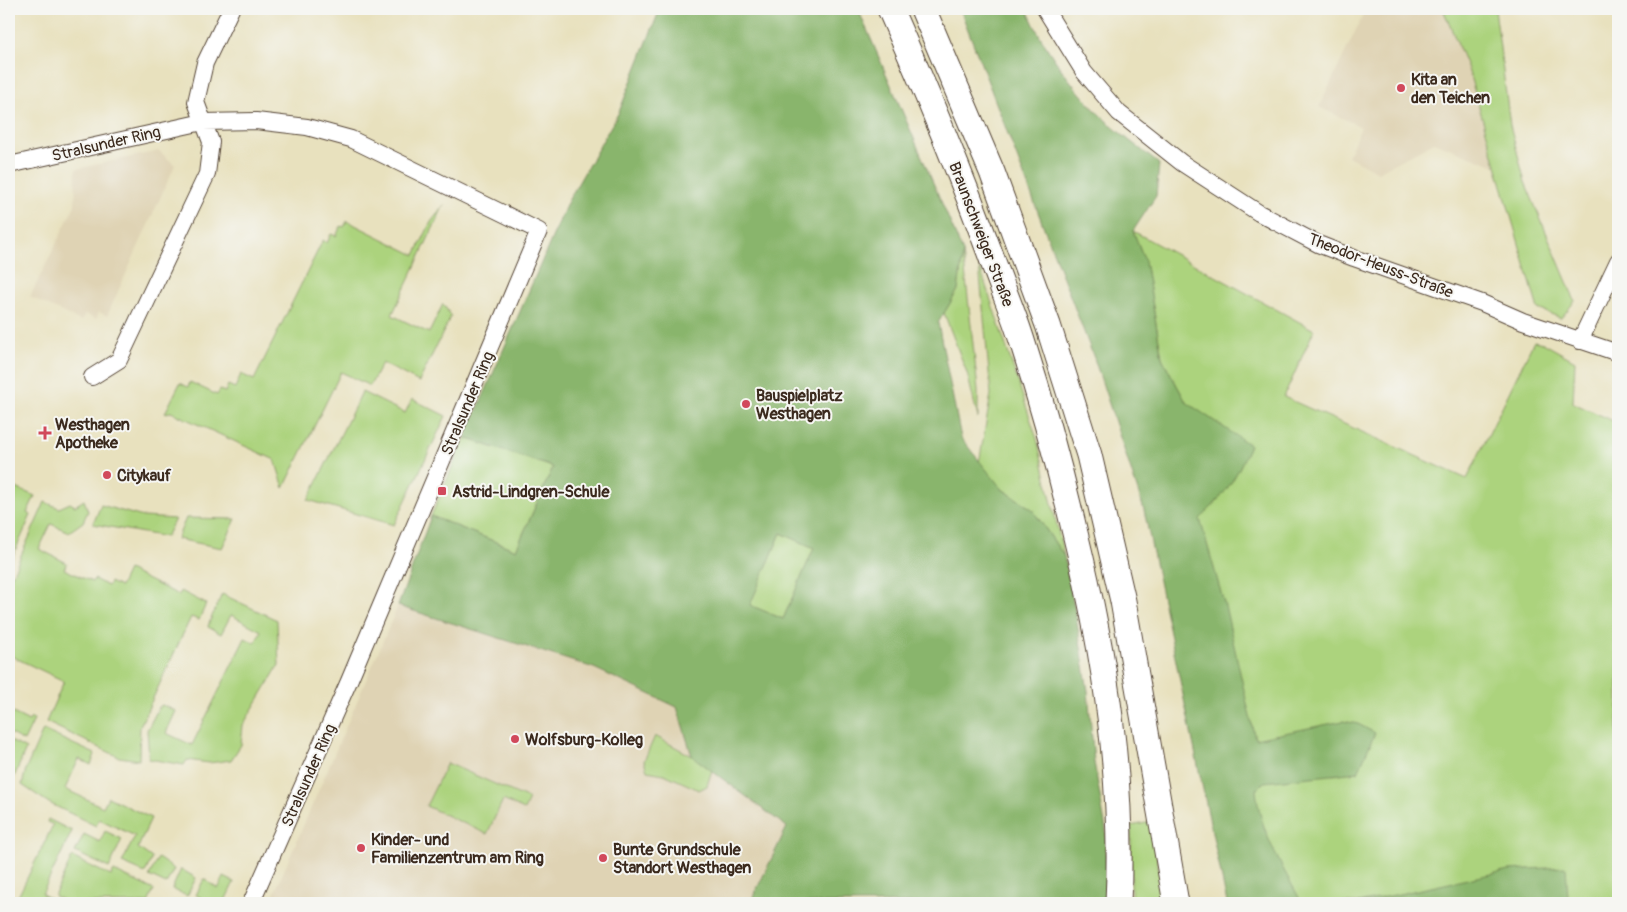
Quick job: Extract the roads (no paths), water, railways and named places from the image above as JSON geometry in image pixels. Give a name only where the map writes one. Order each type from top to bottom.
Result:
[{"type":"highway","name":"Braunschweiger Straße","points":[[890,9],[964,184],[1019,332],[1058,464],[1090,593],[1104,667],[1116,756],[1120,864],[1118,903]]},
{"type":"highway","name":"Braunschweiger Straße","points":[[923,9],[998,190],[1048,325],[1089,455],[1123,601],[1176,903]]},
{"type":"street","points":[[92,377],[119,360],[207,174],[211,142],[196,102],[205,64],[231,9]]},
{"type":"street","name":"Theodor-Heuss-Straße","points":[[1045,9],[1084,72],[1119,112],[1182,163],[1259,213],[1318,244],[1580,342],[1618,353]]},
{"type":"street","name":"Stralsunder Ring","points":[[9,165],[204,122],[256,121],[306,128],[351,140],[540,231],[349,681],[251,903]]},
{"type":"street","points":[[1580,342],[1618,262]]},
{"type":"place","name":"Kita an den Teichen","points":[[1401,88]]},
{"type":"place","name":"Bauspielplatz Westhagen","points":[[746,404]]},
{"type":"place","name":"Westhagen Apotheke","points":[[45,433]]},
{"type":"place","name":"Citykauf","points":[[107,475]]},
{"type":"place","name":"Astrid-Lindgren-Schule","points":[[442,491]]},
{"type":"place","name":"Wolfsburg-Kolleg","points":[[515,739]]},
{"type":"place","name":"Kinder- und Familienzentrum am Ring","points":[[361,848]]},
{"type":"place","name":"Bunte Grundschule Standort Westhagen","points":[[603,858]]}]
